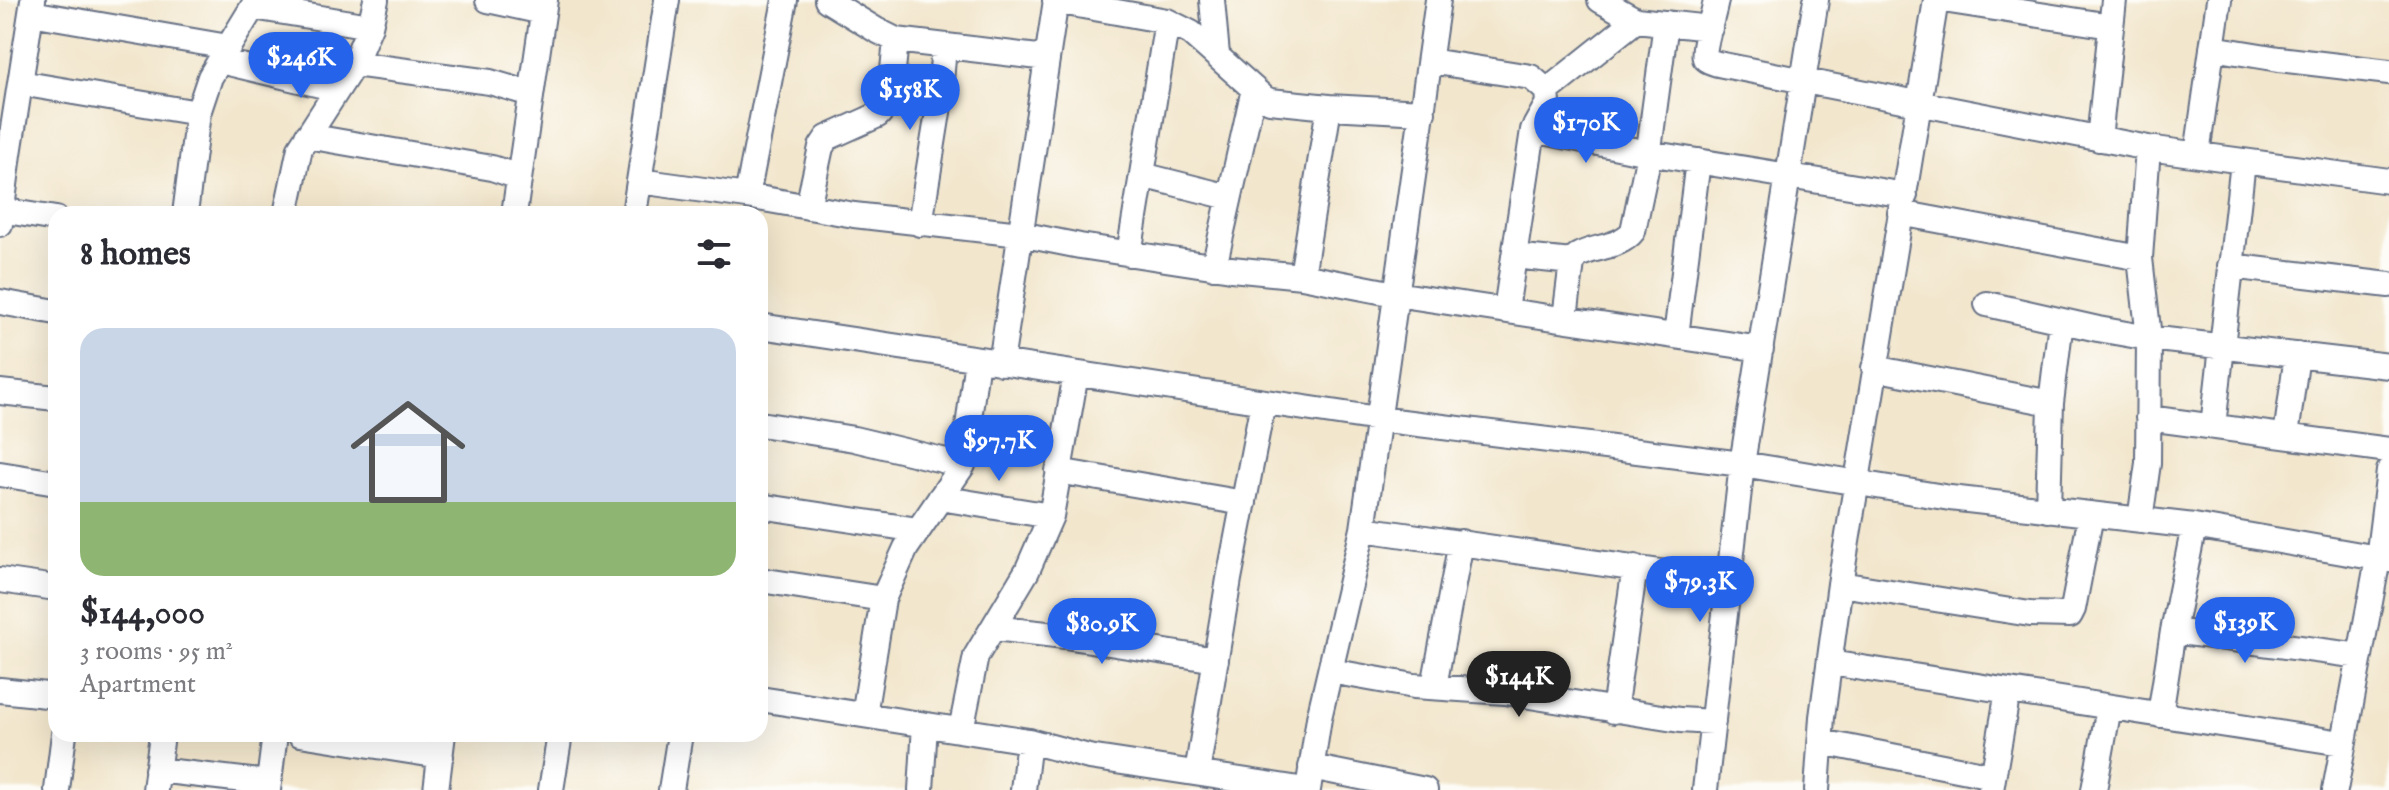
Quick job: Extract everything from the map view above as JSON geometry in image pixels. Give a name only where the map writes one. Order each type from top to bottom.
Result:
[{"type":"street","points":[[288,206],[300,148],[354,64],[370,26],[376,0]]},
{"type":"street","points":[[488,0],[544,6],[515,206]]},
{"type":"street","points":[[635,206],[667,0]]},
{"type":"street","points":[[747,196],[785,0]]},
{"type":"street","points":[[864,715],[883,599],[906,548],[963,465],[1020,234],[1056,0],[1167,21],[1191,33],[1270,101],[1423,112]]},
{"type":"street","points":[[1212,0],[1217,55]]},
{"type":"street","points":[[1600,0],[1636,20],[1710,28]]},
{"type":"street","points":[[1716,0],[1704,46],[1704,56],[1708,60],[2148,148],[2389,181]]},
{"type":"street","points":[[1705,790],[1742,464],[1816,0]]},
{"type":"street","points":[[1817,790],[1840,584],[1936,0]]},
{"type":"street","points":[[1943,0],[2111,26]]},
{"type":"street","points":[[2099,139],[2114,0]]},
{"type":"street","points":[[2197,154],[2219,0]]},
{"type":"street","points":[[1308,782],[1319,718],[1363,529],[1430,61],[1429,1]]},
{"type":"street","points":[[837,2],[896,40],[1047,58]]},
{"type":"street","points":[[186,206],[198,113],[210,77],[255,3],[370,26]]},
{"type":"street","points":[[48,218],[1,215],[32,7],[224,54],[337,89]]},
{"type":"street","points":[[1547,91],[1636,20]]},
{"type":"street","points":[[1129,254],[1167,21]]},
{"type":"street","points":[[1565,318],[1572,262],[1581,253],[1621,241],[1633,231],[1648,153],[1666,23]]},
{"type":"street","points":[[808,207],[821,147],[827,138],[878,115],[884,108],[892,80],[896,40]]},
{"type":"street","points":[[920,224],[939,106],[944,46]]},
{"type":"street","points":[[2212,48],[2389,72]]},
{"type":"street","points":[[1430,61],[1531,77],[1547,91],[1548,103],[1533,130],[1506,310]]},
{"type":"street","points":[[354,64],[490,82],[531,94]]},
{"type":"street","points":[[20,83],[198,113]]},
{"type":"street","points":[[1214,267],[1254,89]]},
{"type":"street","points":[[1302,276],[1329,107]]},
{"type":"street","points":[[1533,130],[1648,153],[1789,175],[2140,258]]},
{"type":"street","points":[[307,136],[492,168],[519,177]]},
{"type":"street","points":[[2140,520],[2148,463],[2149,338],[2140,258],[2148,148]]},
{"type":"street","points":[[1676,336],[1698,161]]},
{"type":"street","points":[[2213,426],[2243,162]]},
{"type":"street","points":[[1142,175],[1229,197]]},
{"type":"street","points":[[639,181],[920,224],[1020,234],[1214,267],[1302,276],[1395,294],[1761,349]]},
{"type":"street","points":[[1514,256],[1572,262]]},
{"type":"street","points":[[2230,266],[2389,285]]},
{"type":"street","points":[[0,302],[48,311]]},
{"type":"street","points":[[1987,304],[2149,338],[2389,366]]},
{"type":"street","points":[[2048,510],[2051,403],[2061,321]]},
{"type":"street","points":[[768,327],[1378,419],[1742,464],[2048,510],[2194,526],[2383,560]]},
{"type":"street","points":[[2286,436],[2297,355]]},
{"type":"street","points":[[1874,368],[2051,403]]},
{"type":"street","points":[[961,730],[976,656],[1027,571],[1051,516],[1076,374]]},
{"type":"street","points":[[0,392],[48,397]]},
{"type":"street","points":[[1191,779],[1263,402]]},
{"type":"street","points":[[2148,418],[2389,450]]},
{"type":"street","points":[[768,425],[854,439],[963,465]]},
{"type":"street","points":[[1058,471],[1244,503]]},
{"type":"street","points":[[2335,790],[2360,656],[2383,560],[2389,471]]},
{"type":"street","points":[[0,474],[48,482]]},
{"type":"street","points":[[940,498],[1051,516]]},
{"type":"street","points":[[768,507],[918,530]]},
{"type":"street","points":[[1840,584],[2030,614],[2070,615],[2091,515]]},
{"type":"street","points":[[2160,715],[2194,526]]},
{"type":"street","points":[[1363,529],[1729,582]]},
{"type":"street","points":[[1434,686],[1461,542]]},
{"type":"street","points":[[1614,711],[1635,567]]},
{"type":"street","points":[[0,580],[48,587]]},
{"type":"street","points":[[768,581],[883,599]]},
{"type":"street","points":[[993,628],[1216,660]]},
{"type":"street","points":[[2173,631],[2360,656]]},
{"type":"street","points":[[1830,663],[2342,743]]},
{"type":"street","points":[[1330,671],[1414,686],[1505,692],[1614,711],[1713,722]]},
{"type":"street","points":[[0,690],[48,695]]},
{"type":"street","points":[[1821,742],[1992,783],[2008,691]]},
{"type":"street","points":[[768,700],[1029,741],[1191,779],[1308,782],[1425,790]]},
{"type":"street","points":[[2094,790],[2109,707]]},
{"type":"street","points":[[921,790],[925,725]]},
{"type":"street","points":[[1023,790],[1029,741]]},
{"type":"street","points":[[57,790],[63,742]]},
{"type":"street","points":[[161,742],[156,780],[269,786],[274,742]]},
{"type":"street","points":[[403,742],[442,745],[436,790]]},
{"type":"street","points":[[551,790],[559,742]]},
{"type":"street","points":[[671,790],[679,742]]}]
